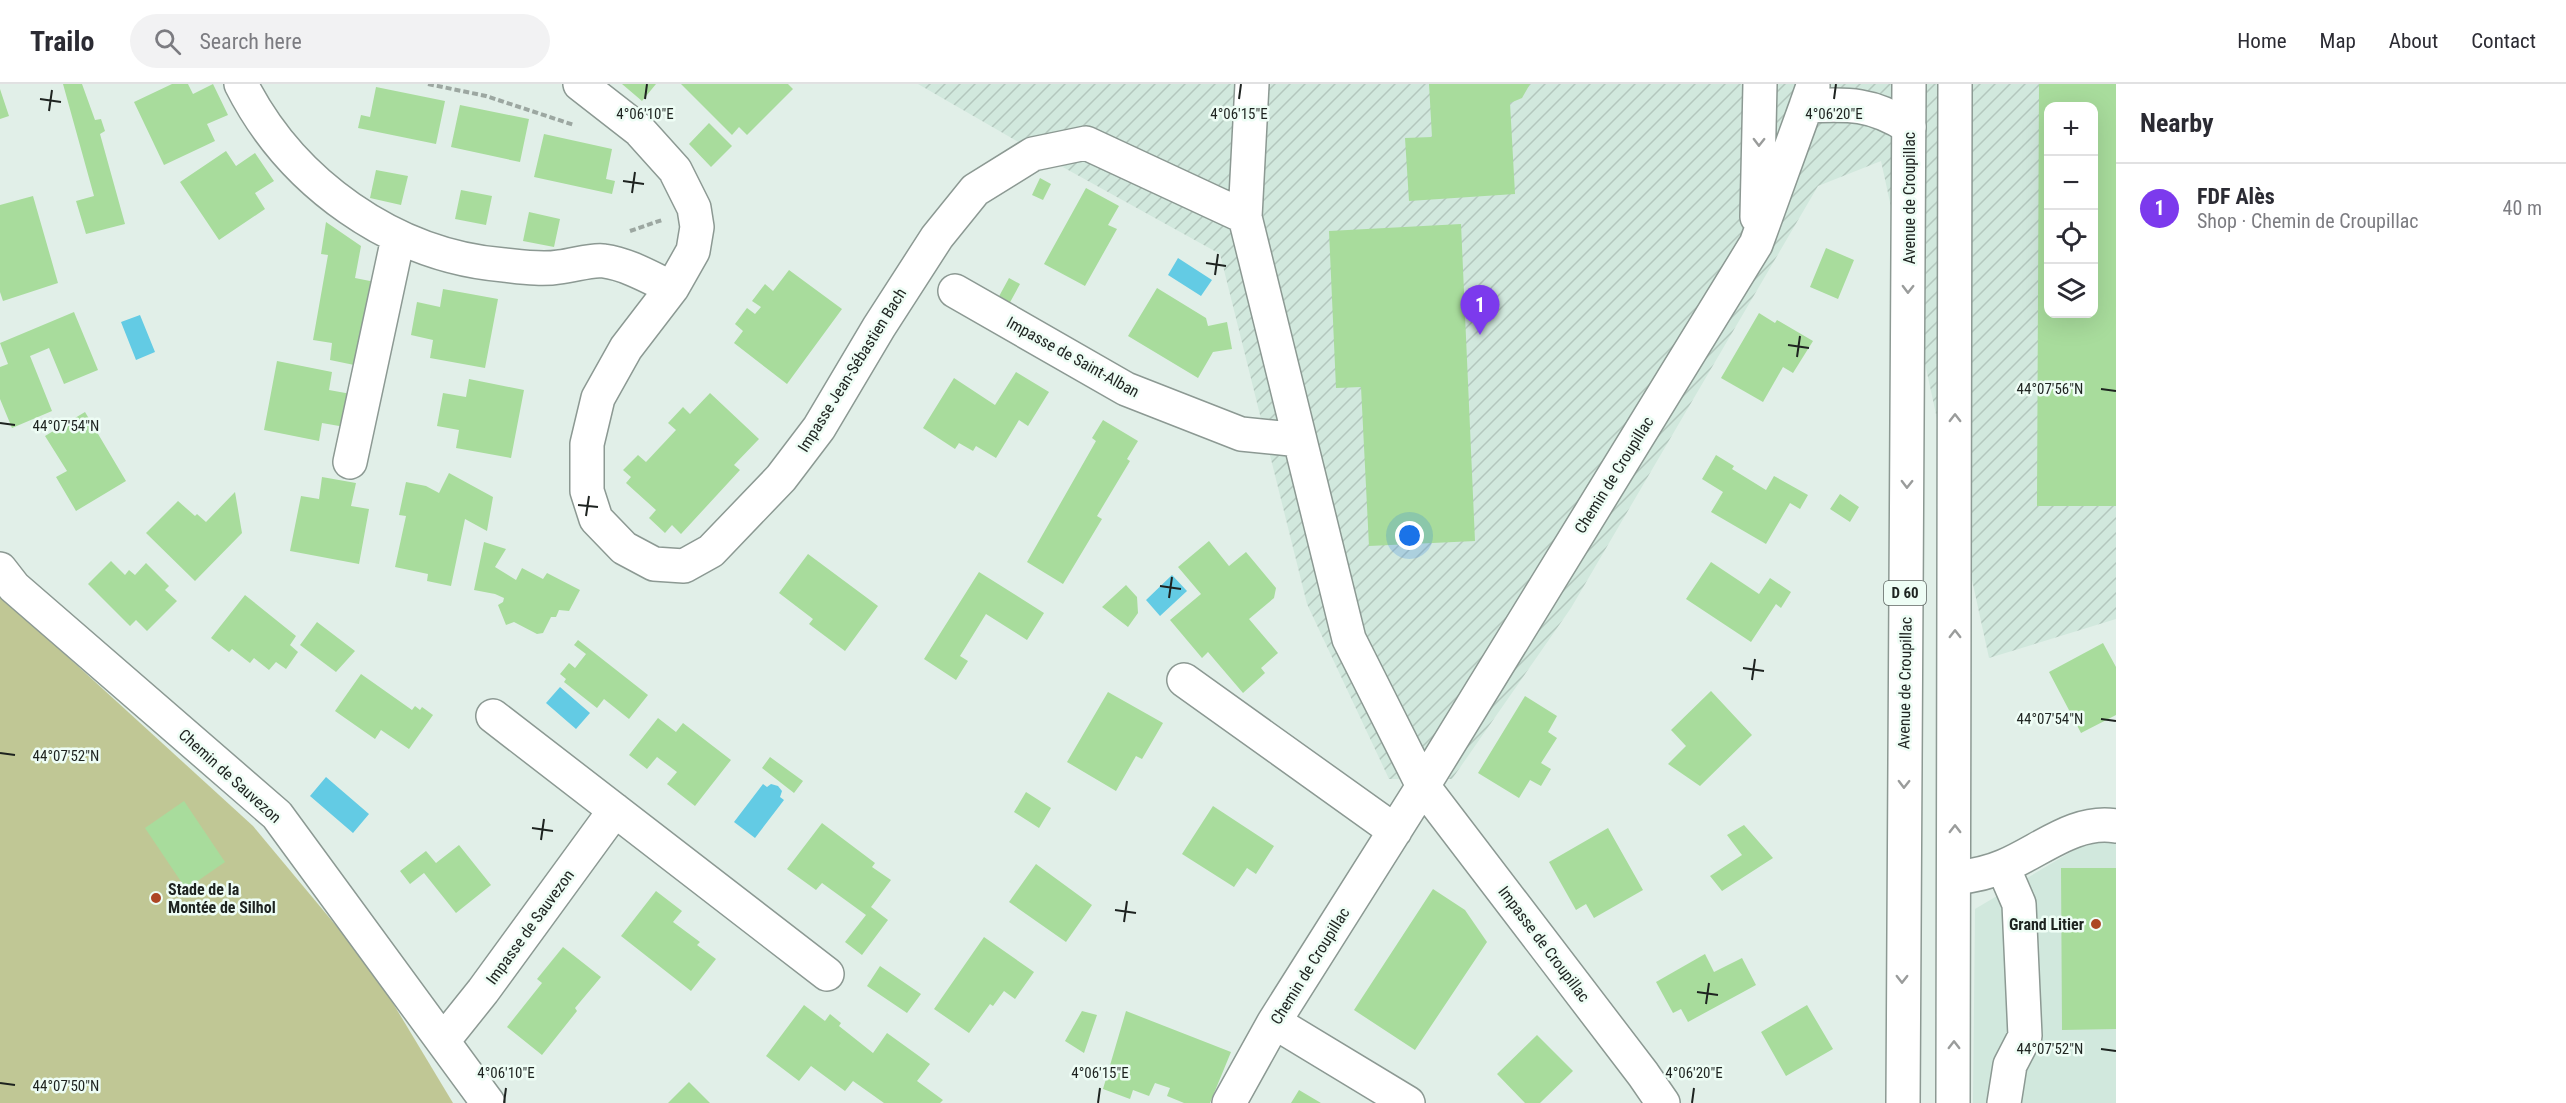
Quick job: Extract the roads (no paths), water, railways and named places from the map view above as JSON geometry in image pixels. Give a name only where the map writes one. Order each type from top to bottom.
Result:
[{"type":"street","points":[[241,84],[255,111],[288,154],[339,202],[398,238],[449,256],[502,265],[556,268],[603,260],[672,288]]},
{"type":"street","name":"Impasse Jean-Sébastien Bach","points":[[580,84],[639,130],[675,170],[694,208],[696,227],[693,251],[672,288],[627,348],[598,398],[587,444],[587,491],[596,519],[624,548],[654,564],[684,566],[711,551],[781,478],[819,428],[879,327],[937,237],[975,190],[1033,154],[1086,143],[1245,217]]},
{"type":"street","points":[[1252,84],[1245,217],[1349,639],[1423,786]]},
{"type":"street","points":[[1756,244],[1760,84]]},
{"type":"street","name":"Avenue de Croupillac","points":[[1903,1103],[1909,84]]},
{"type":"street","points":[[1953,1103],[1955,84]]},
{"type":"street","name":"Chemin de Croupillac","points":[[1229,1103],[1275,1022],[1756,244],[1810,95],[1887,113],[1909,127]]},
{"type":"street","points":[[350,462],[398,238]]},
{"type":"street","name":"Impasse de Saint-Alban","points":[[955,291],[1126,389],[1241,434],[1300,440]]},
{"type":"street","name":"Chemin de Sauvezon","points":[[0,569],[14,587],[277,815],[488,1103]]},
{"type":"street","points":[[1184,680],[1395,831]]},
{"type":"street","points":[[493,716],[827,974]]},
{"type":"street","name":"Impasse de Croupillac","points":[[1423,786],[1663,1103]]},
{"type":"street","name":"Impasse de Sauvezon","points":[[443,1041],[483,991],[615,810]]},
{"type":"street","points":[[1955,878],[1979,875],[2003,867],[2080,828],[2102,824],[2116,826]]},
{"type":"street","points":[[2003,867],[2019,904],[2025,1036],[2010,1065],[2004,1103]]},
{"type":"street","points":[[1275,1022],[1408,1103]]},
{"type":"water","points":[[1178,258],[1212,280],[1201,296],[1168,275]]},
{"type":"water","points":[[140,315],[155,352],[136,360],[121,322]]},
{"type":"water","points":[[1172,575],[1187,591],[1160,616],[1146,600]]},
{"type":"water","points":[[560,687],[590,713],[576,729],[546,703]]},
{"type":"water","points":[[326,777],[369,814],[353,833],[310,796]]},
{"type":"water","points":[[763,784],[767,787],[771,784],[778,786],[782,791],[780,797],[784,800],[755,838],[734,822]]},
{"type":"place","name":"FDF Alès","points":[[1480,335]]},
{"type":"place","name":"Stade de la Montée de Silhol","points":[[156,898]]},
{"type":"place","name":"Grand Litier","points":[[2096,924]]}]
